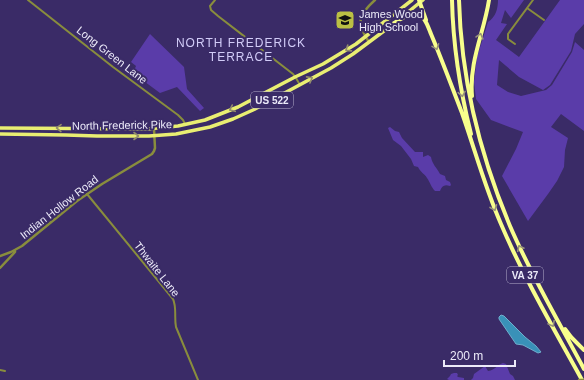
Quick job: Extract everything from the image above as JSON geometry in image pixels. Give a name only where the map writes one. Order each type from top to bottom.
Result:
[{"type":"highway","name":"North Frederick Pike","points":[[0,128],[154,129],[185,125],[205,120],[225,113],[327,62],[366,37],[412,0]]},
{"type":"highway","name":"VA 37","points":[[452,0],[455,43],[461,85],[467,118],[481,171],[512,250],[582,380]]},
{"type":"highway","name":"VA 37","points":[[459,0],[460,26],[472,108],[497,194],[520,248],[584,369]]},
{"type":"highway","points":[[481,143],[473,101],[471,77],[489,0]]},
{"type":"highway","name":"North Frederick Pike","points":[[0,134],[154,136],[188,132],[222,123],[253,110],[331,68],[370,42],[420,1]]},
{"type":"highway","points":[[420,1],[462,114],[481,171]]},
{"type":"highway","points":[[392,25],[408,15],[417,15],[424,20],[431,34]]},
{"type":"highway","points":[[558,320],[571,337],[584,350]]},
{"type":"street","name":"Long Green Lane","points":[[28,0],[113,67],[178,115],[183,120],[185,125]]},
{"type":"street","points":[[215,0],[210,6],[211,10],[295,77],[300,85]]},
{"type":"street","points":[[370,42],[361,28],[361,19],[366,8],[374,0]]},
{"type":"street","points":[[514,44],[508,39],[508,34],[533,0]]},
{"type":"street","points":[[527,8],[544,20]]},
{"type":"street","name":"Indian Hollow Road","points":[[0,266],[15,252],[15,250],[28,242],[65,210],[87,194],[152,154],[155,148],[154,129]]},
{"type":"street","name":"Thwaite Lane","points":[[87,194],[173,299],[176,308],[176,327],[198,380]]},
{"type":"street","points":[[0,256],[15,250]]},
{"type":"street","points":[[0,370],[5,370],[2,373]]},
{"type":"shaded area","points":[[498,0],[524,0],[511,18],[505,10],[501,23],[507,24],[496,40],[519,57],[560,0],[584,0],[584,24],[575,34],[571,51],[550,85],[543,90],[519,77],[499,60],[497,85],[508,92],[521,96],[546,90],[552,85],[572,52],[575,42],[584,50],[584,131],[561,114],[551,127],[568,138],[565,150],[564,167],[557,181],[528,221],[502,176],[523,132],[491,120],[476,99],[474,82],[477,57],[488,22],[493,18],[496,12]]},
{"type":"shaded area","points":[[150,34],[184,67],[187,89],[204,108],[200,111],[177,87],[160,93],[133,73],[136,66],[131,62]]},
{"type":"shaded area","points":[[390,127],[399,132],[402,138],[415,152],[423,152],[423,157],[428,155],[431,157],[433,164],[440,174],[445,176],[446,180],[450,182],[451,185],[445,185],[440,191],[435,191],[426,176],[418,167],[414,166],[411,159],[401,146],[393,140],[388,128]]},
{"type":"shaded area","points":[[503,363],[506,364],[510,374],[515,380],[471,380],[474,374],[485,366],[488,371],[493,370]]},
{"type":"shaded area","points":[[454,373],[457,373],[458,377],[464,378],[464,380],[447,379]]},
{"type":"water","points":[[501,315],[504,316],[541,352],[538,353],[523,345],[516,344],[499,319]]},
{"type":"place","name":"James Wood High School","points":[[345,20]]},
{"type":"district","name":"NORTH FREDERICK TERRACE","points":[[241,50]]}]
